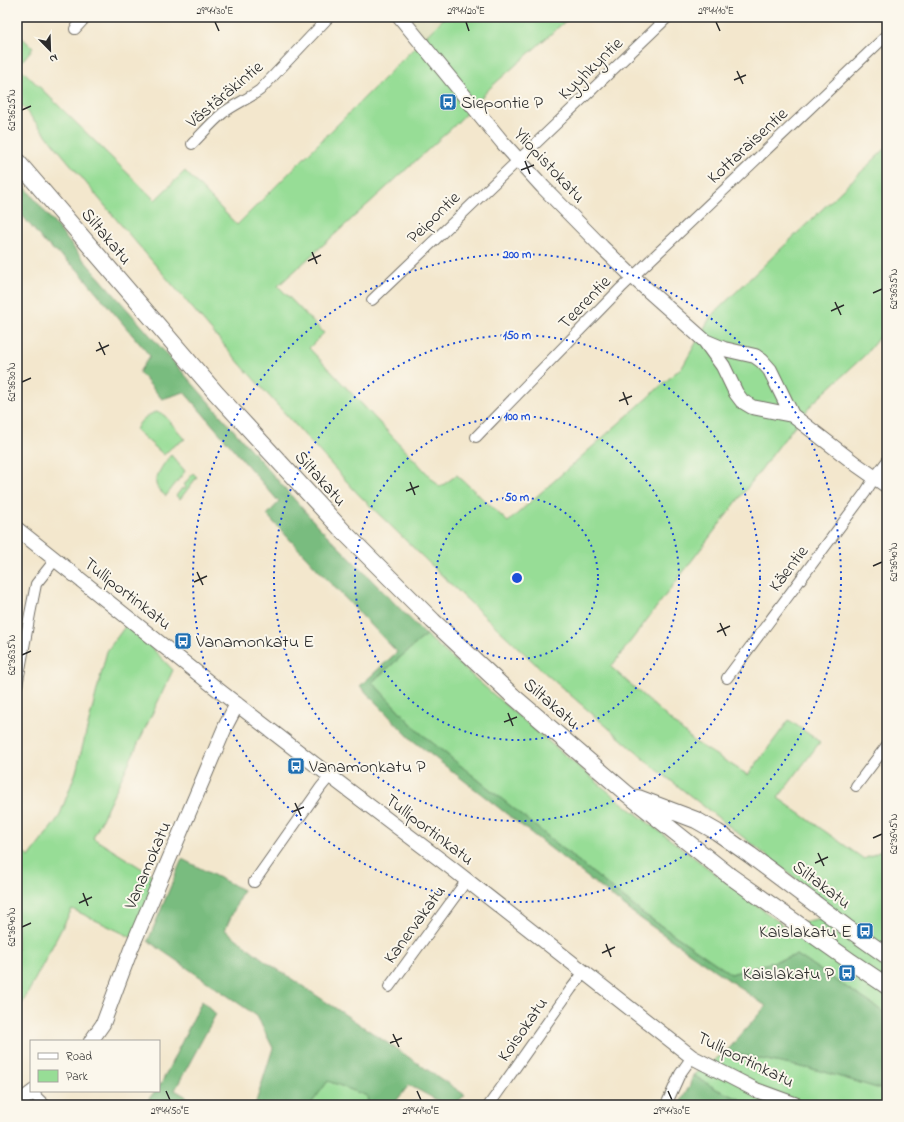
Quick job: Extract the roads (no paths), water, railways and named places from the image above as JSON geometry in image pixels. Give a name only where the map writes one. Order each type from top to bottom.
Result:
[{"type":"main road","name":"Siltakatu","points":[[17,161],[216,393],[344,532],[432,621],[513,696],[626,793],[730,876],[887,986]]},
{"type":"main road","name":"Siltakatu","points":[[626,793],[674,810],[717,832],[887,956]]},
{"type":"street","points":[[75,29],[86,17]]},
{"type":"street","name":"Västäräkintie","points":[[192,144],[222,114],[260,90],[329,17]]},
{"type":"street","name":"Yliopistokatu","points":[[400,17],[502,143],[548,192],[657,300],[706,341],[723,366],[742,401],[752,407],[792,415],[887,486]]},
{"type":"street","name":"Kyyhkyntie","points":[[518,160],[668,17]]},
{"type":"street","name":"Kottaraisentie","points":[[633,277],[885,37]]},
{"type":"street","name":"Peipontie","points":[[372,300],[518,160]]},
{"type":"street","name":"Teerentie","points":[[476,437],[633,277]]},
{"type":"street","name":"Yliopistokatu","points":[[706,341],[724,348],[755,356],[762,360],[770,370],[792,415]]},
{"type":"street","name":"Käentie","points":[[727,678],[861,500],[887,461]]},
{"type":"street","name":"Tulliportinkatu","points":[[17,529],[237,704],[466,880],[692,1057],[756,1090],[797,1105]]},
{"type":"street","points":[[17,686],[36,584],[56,560]]},
{"type":"street","name":"Vanamokatu","points":[[92,1040],[103,1024],[131,949],[226,725],[237,704]]},
{"type":"street","points":[[856,786],[887,746]]},
{"type":"street","points":[[254,882],[330,776]]},
{"type":"street","name":"Kanervakatu","points":[[390,987],[466,880]]},
{"type":"street","name":"Koisokatu","points":[[489,1105],[584,972]]},
{"type":"street","points":[[666,1105],[680,1074],[692,1057]]},
{"type":"street","points":[[17,1104],[33,1092],[45,1105]]},
{"type":"place","name":"Siepontie P","points":[[448,102]]},
{"type":"place","name":"Vanamonkatu E","points":[[183,641]]},
{"type":"place","name":"Vanamonkatu P","points":[[296,766]]},
{"type":"place","name":"Kaislakatu E","points":[[865,931]]},
{"type":"place","name":"Kaislakatu P","points":[[847,973]]}]
